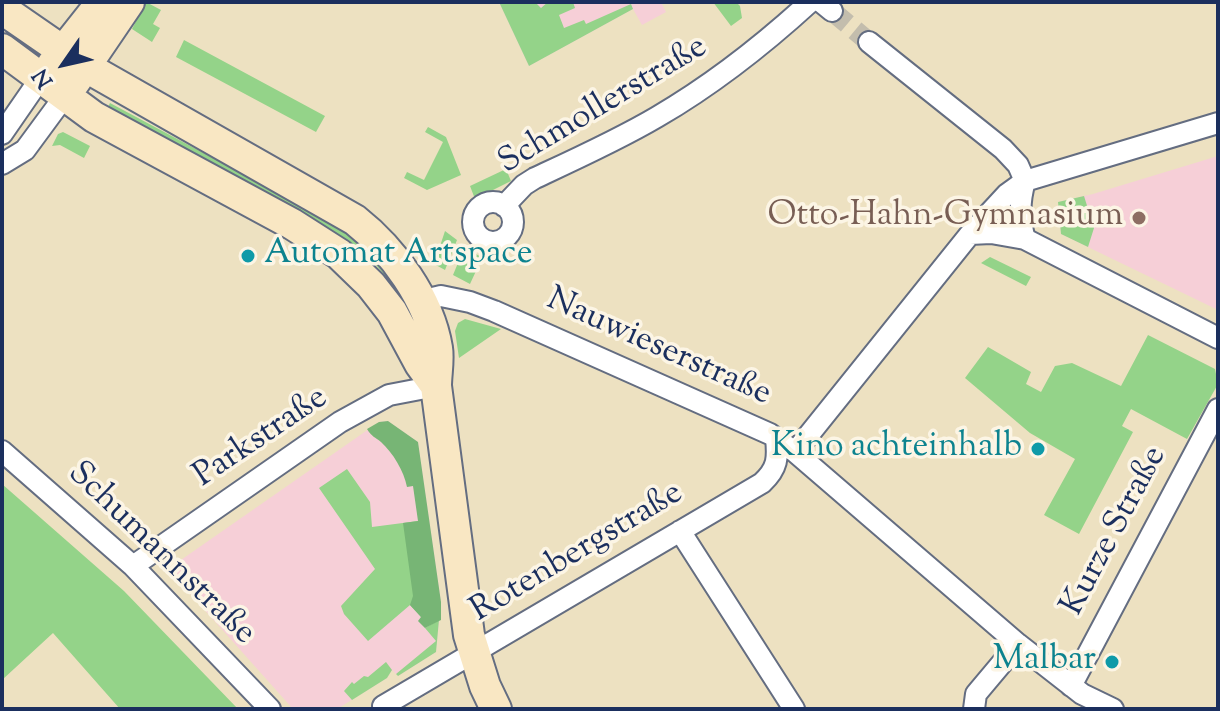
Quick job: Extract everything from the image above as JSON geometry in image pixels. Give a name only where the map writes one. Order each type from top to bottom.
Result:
[{"type":"main road","points":[[75,59],[102,2]]},
{"type":"main road","points":[[52,88],[129,2]]},
{"type":"main road","points":[[2,9],[75,59],[355,220],[389,251],[420,301],[438,350],[436,386],[469,635],[496,709]]},
{"type":"main road","points":[[2,49],[94,117],[306,231],[339,254],[371,285],[392,312],[420,364],[436,386]]},
{"type":"street","name":"Schmollerstraße","points":[[504,206],[535,178],[632,131],[701,89],[777,32],[810,2]]},
{"type":"street","points":[[869,42],[1003,149],[1018,165],[1025,181],[1020,200],[1025,239]]},
{"type":"street","points":[[2,134],[52,88]]},
{"type":"street","points":[[2,164],[25,150],[52,88]]},
{"type":"street","points":[[795,452],[970,234],[1007,194],[1025,181],[1218,123]]},
{"type":"street","points":[[970,234],[991,233],[1025,239],[1218,338]]},
{"type":"street","name":"Nauwieserstraße","points":[[420,301],[441,296],[494,311],[622,366],[776,438],[1081,696],[1113,709]]},
{"type":"street","name":"Parkstraße","points":[[133,566],[340,422],[389,395],[436,386]]},
{"type":"street","name":"Kurze Straße","points":[[1081,696],[1218,409]]},
{"type":"street","name":"Rotenbergstraße","points":[[383,706],[762,483],[773,473],[778,460],[776,438]]},
{"type":"street","name":"Schumannstraße","points":[[2,451],[133,566],[270,709]]},
{"type":"street","points":[[680,531],[794,709]]},
{"type":"street","points":[[974,709],[976,694],[1018,644]]},
{"type":"shaded area","points":[[499,2],[661,2],[666,12],[642,25],[633,9],[529,66]]},
{"type":"shaded area","name":"Otto-Hahn-Gymnasium","points":[[1218,156],[1218,310],[1061,234],[1058,202]]},
{"type":"shaded area","points":[[388,421],[418,442],[441,602],[436,652],[398,676],[392,670],[387,678],[337,709],[293,709],[168,569],[379,422]]},
{"type":"green space","points":[[146,2],[161,10],[153,24],[160,28],[152,42],[132,29]]},
{"type":"green space","points":[[499,2],[535,2],[541,8],[548,2],[573,2],[575,8],[559,15],[564,28],[584,20],[586,24],[631,4],[633,9],[529,66]]},
{"type":"green space","points":[[713,2],[736,2],[742,18],[731,26]]},
{"type":"green space","points":[[184,40],[325,116],[316,132],[176,57]]},
{"type":"green space","points":[[110,103],[241,173],[267,181],[356,236],[375,252],[405,299],[361,251],[107,109]]},
{"type":"green space","points":[[428,127],[446,137],[461,175],[427,190],[404,178],[407,172],[424,180],[443,142],[425,132]]},
{"type":"green space","points":[[63,132],[90,146],[84,158],[60,145],[52,146],[58,134]]},
{"type":"green space","points":[[506,169],[511,181],[475,199],[470,186]]},
{"type":"green space","points":[[1084,196],[1094,228],[1088,247],[1061,234],[1058,202]]},
{"type":"green space","points":[[445,231],[457,240],[445,270],[434,264]]},
{"type":"green space","points":[[465,246],[482,258],[470,284],[453,275]]},
{"type":"green space","points":[[990,257],[1031,277],[1026,286],[981,263]]},
{"type":"green space","points":[[465,319],[501,329],[459,358],[455,331],[458,323]]},
{"type":"green space","points":[[1148,335],[1215,369],[1218,384],[1187,439],[1131,409],[1122,426],[1133,432],[1079,534],[1044,515],[1075,459],[1030,433],[965,378],[988,347],[1031,372],[1026,384],[1041,392],[1055,366],[1072,363],[1121,386]]},
{"type":"green space","points":[[388,421],[418,442],[441,602],[441,620],[425,628],[418,621],[421,617],[410,605],[413,596],[403,523],[418,521],[413,486],[407,487],[394,457],[367,429]]},
{"type":"green space","points":[[347,469],[370,502],[372,527],[418,521],[422,618],[410,605],[368,641],[344,614],[341,606],[375,569],[319,488]]},
{"type":"green space","points":[[2,484],[124,591],[238,709],[120,709],[53,633],[2,680]]},
{"type":"green space","points":[[439,620],[436,652],[398,676],[396,674],[436,641],[425,628]]},
{"type":"green space","points":[[386,662],[392,670],[387,678],[352,700],[344,691],[352,682],[354,684],[364,676],[368,677]]},
{"type":"tunnel","points":[[832,11],[869,42]]},
{"type":"place","name":"Otto-Hahn-Gymnasium","points":[[1139,218]]},
{"type":"place","name":"Automat Artspace","points":[[248,256]]},
{"type":"place","name":"Kino achteinhalb","points":[[1038,449]]},
{"type":"place","name":"Malbar","points":[[1112,662]]}]
